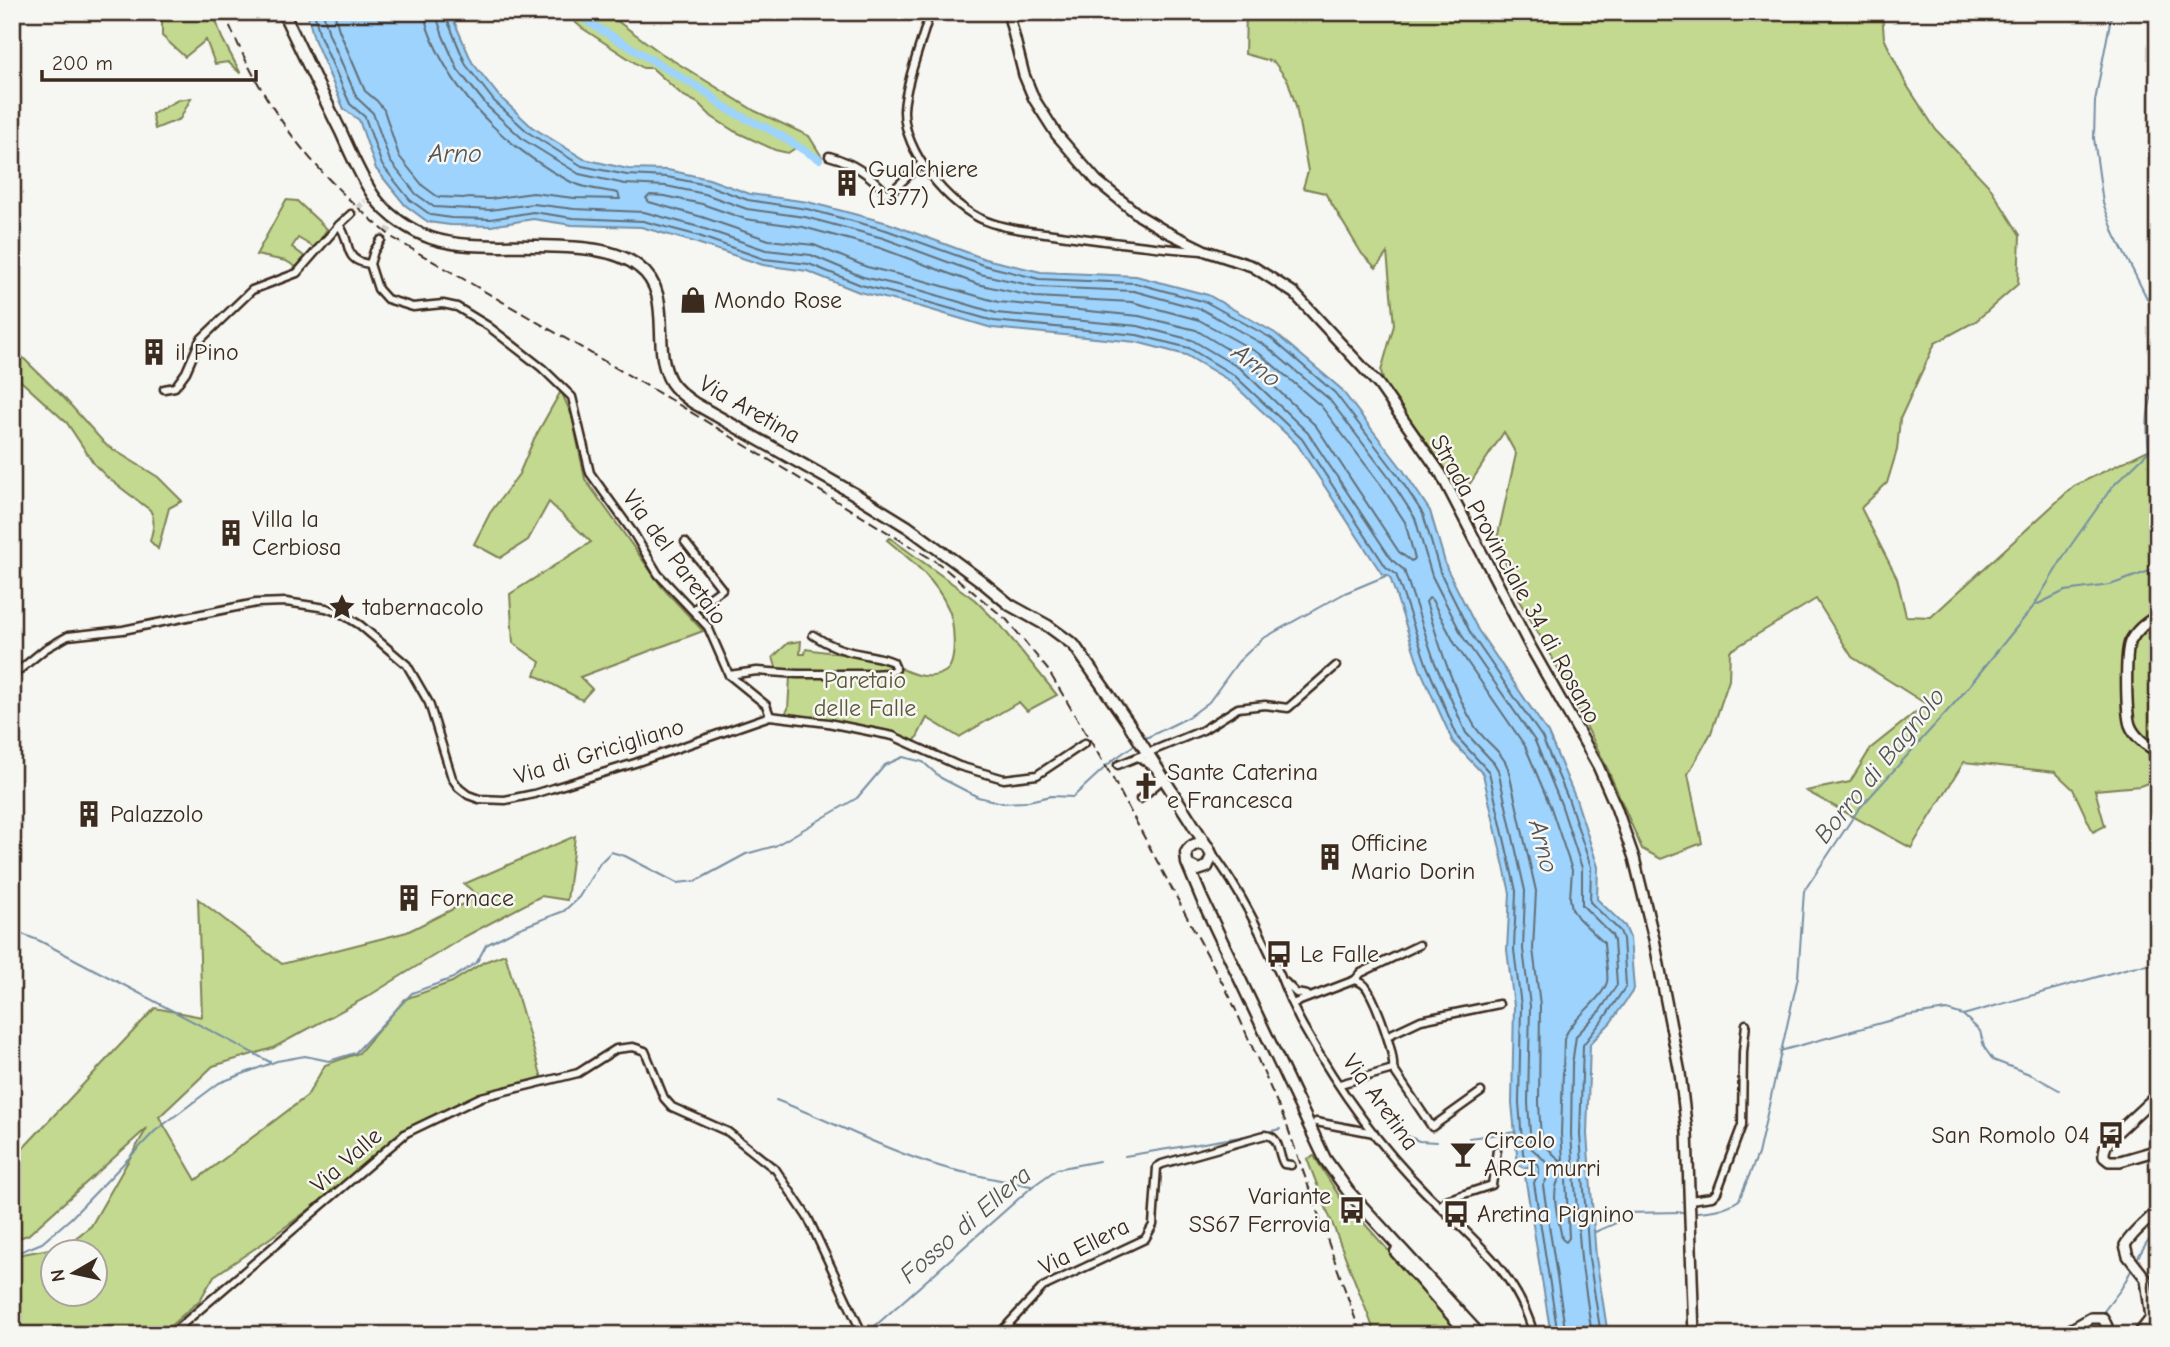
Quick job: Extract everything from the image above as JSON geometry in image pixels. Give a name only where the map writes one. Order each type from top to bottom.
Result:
[{"type":"main road","name":"Via Aretina","points":[[283,12],[369,198],[394,222],[430,238],[456,244],[587,248],[622,258],[641,267],[648,275],[657,295],[664,361],[669,379],[678,392],[853,492],[944,552],[1010,606],[1074,645],[1127,721],[1142,755],[1160,775],[1209,849]]},
{"type":"main road","name":"Strada Provinciale 34 di Rosano","points":[[1008,12],[1024,75],[1034,99],[1057,135],[1097,181],[1140,216],[1206,251],[1252,266],[1294,293],[1378,385],[1441,474],[1524,635],[1598,766],[1634,858],[1654,939],[1685,1103],[1694,1335]]},
{"type":"main road","points":[[2158,616],[2137,630],[2128,645],[2127,692],[2130,726],[2138,738],[2158,752]]},
{"type":"main road","points":[[1191,822],[1192,839],[1186,858],[1202,899],[1313,1136],[1348,1191],[1480,1335]]},
{"type":"main road","points":[[1189,848],[1196,844],[1209,849],[1212,861],[1206,868],[1200,888],[1202,899]]},
{"type":"main road","points":[[1190,866],[1198,870],[1206,868]]},
{"type":"main road","points":[[2158,1094],[2113,1136],[2104,1153],[2109,1161],[2113,1161],[2158,1150]]},
{"type":"main road","points":[[1348,1191],[1368,1221],[1469,1335]]},
{"type":"main road","points":[[2138,1335],[2151,1318],[2146,1279],[2128,1256],[2125,1245],[2133,1232],[2158,1209]]},
{"type":"main road","points":[[2061,1335],[2091,1318],[2103,1318],[2111,1335]]},
{"type":"street","points":[[930,12],[904,108],[906,125],[922,163],[947,193],[972,215],[989,223],[1143,247],[1206,251]]},
{"type":"street","points":[[829,156],[845,160],[876,181],[886,193],[892,191],[922,163]]},
{"type":"street","points":[[164,388],[175,387],[186,372],[200,340],[252,290],[297,273],[351,214]]},
{"type":"street","points":[[339,225],[344,231],[352,258],[359,263],[370,264],[374,251],[382,240]]},
{"type":"street","name":"Via del Paretaio","points":[[370,264],[378,289],[387,299],[413,307],[443,304],[457,307],[488,326],[542,368],[572,397],[590,473],[634,534],[658,574],[708,627],[729,676],[766,705],[769,716]]},
{"type":"street","points":[[685,542],[722,589],[719,594],[693,610]]},
{"type":"street","name":"Via di Gricigliano","points":[[12,676],[45,649],[68,636],[123,630],[256,603],[286,602],[326,608],[360,625],[407,665],[429,704],[452,778],[468,795],[491,801],[534,794],[769,716],[828,723],[893,736],[959,765],[1004,779],[1037,775],[1085,743]]},
{"type":"street","points":[[729,676],[757,671],[870,674],[888,673],[896,669],[893,662],[883,657],[847,651],[813,635]]},
{"type":"street","points":[[1118,765],[1203,730],[1238,708],[1265,705],[1288,708],[1336,666]]},
{"type":"street","points":[[1140,799],[1160,775]]},
{"type":"street","name":"Via Aretina","points":[[1209,849],[1225,871],[1262,937],[1304,1028],[1340,1084],[1374,1133],[1418,1185],[1475,1239],[1507,1275],[1519,1295],[1534,1335]]},
{"type":"street","points":[[1206,868],[1219,867],[1225,871]]},
{"type":"street","points":[[1292,1004],[1355,980],[1361,973],[1419,945]]},
{"type":"street","points":[[1280,976],[1296,993],[1309,996]]},
{"type":"street","points":[[1355,980],[1367,988],[1387,1036],[1394,1060],[1393,1069],[1432,1127],[1481,1092]]},
{"type":"street","points":[[1387,1036],[1421,1020],[1499,1004]]},
{"type":"street","points":[[1690,1200],[1712,1197],[1717,1192],[1735,1148],[1742,1125],[1746,1024]]},
{"type":"street","name":"Via Valle","points":[[170,1335],[406,1133],[481,1097],[578,1073],[616,1049],[633,1047],[645,1051],[664,1098],[672,1107],[728,1132],[776,1170],[808,1218],[863,1334]]},
{"type":"street","points":[[1340,1084],[1393,1069]]},
{"type":"street","points":[[1316,1122],[1374,1133]]},
{"type":"street","name":"Via Ellera","points":[[998,1335],[1043,1287],[1144,1239],[1153,1225],[1157,1167],[1162,1164],[1265,1135],[1276,1140],[1282,1161],[1291,1165]]},
{"type":"street","points":[[1440,1206],[1446,1200],[1492,1185],[1497,1150]]},
{"type":"green space","points":[[162,12],[213,12],[222,38],[241,74],[228,62],[215,64],[206,40],[185,57],[162,36]]},
{"type":"green space","points":[[563,12],[605,12],[661,53],[755,111],[809,136],[822,157],[819,159],[797,147],[788,153],[775,150],[734,131],[712,117],[698,103],[682,95],[652,68],[643,68],[582,28]]},
{"type":"green space","points":[[1246,12],[1882,12],[1884,38],[1906,84],[1936,130],[1990,187],[2020,235],[2018,284],[1976,321],[1935,343],[1900,419],[1897,450],[1887,483],[1861,508],[1897,578],[1906,616],[1931,617],[2074,486],[2158,445],[2158,779],[2140,786],[2095,790],[2105,826],[2093,832],[2073,789],[2055,772],[1964,762],[1911,848],[1806,791],[1850,782],[1871,748],[1926,704],[1852,657],[1816,599],[1730,651],[1729,680],[1711,733],[1688,774],[1702,843],[1661,859],[1642,849],[1608,770],[1549,651],[1518,599],[1497,539],[1516,454],[1504,432],[1467,488],[1448,472],[1384,384],[1381,371],[1394,325],[1387,253],[1376,268],[1362,254],[1325,193],[1303,188],[1308,171],[1296,106],[1288,81],[1274,62],[1245,54]]},
{"type":"green space","points":[[191,98],[180,119],[155,129],[152,114],[178,100]]},
{"type":"green space","points":[[286,200],[297,201],[327,229],[315,248],[298,238],[292,247],[305,257],[296,267],[286,261],[256,255]]},
{"type":"green space","points":[[12,347],[66,400],[106,445],[158,477],[182,501],[169,508],[158,549],[150,541],[153,521],[150,510],[108,478],[95,465],[67,423],[12,373]]},
{"type":"green space","points":[[561,391],[572,416],[585,479],[662,587],[703,631],[580,677],[592,689],[582,700],[535,675],[540,662],[513,643],[510,594],[591,542],[549,502],[528,540],[500,558],[474,544],[490,513],[519,474],[534,439]]},
{"type":"green space","name":"Paretaio delle Falle","points":[[890,538],[975,600],[1002,627],[1057,695],[1027,711],[1019,702],[959,737],[927,718],[913,745],[893,736],[782,718],[788,709],[790,677],[777,670],[773,657],[788,643],[801,641],[800,654],[805,654],[806,649],[891,661],[902,669],[924,676],[939,674],[950,666],[954,641],[948,608],[937,588],[913,562],[887,540]]},
{"type":"green space","points":[[575,836],[567,900],[541,896],[464,937],[367,997],[273,1048],[213,1066],[159,1117],[196,1180],[307,1096],[325,1065],[359,1053],[405,999],[452,982],[484,962],[505,954],[542,1078],[447,1109],[214,1276],[200,1300],[160,1335],[12,1335],[12,1256],[38,1251],[38,1308],[108,1308],[108,1238],[75,1238],[91,1226],[147,1128],[28,1235],[12,1240],[12,1160],[155,1008],[202,1017],[198,899],[282,964],[407,932],[479,896],[464,884]]},
{"type":"green space","points":[[1314,1156],[1348,1210],[1363,1222],[1464,1335],[1376,1335],[1307,1159]]},
{"type":"water","name":"Arno","points":[[307,12],[450,12],[472,62],[499,96],[532,127],[584,159],[628,169],[668,170],[709,179],[750,194],[808,202],[888,223],[985,259],[1041,272],[1136,276],[1208,295],[1275,333],[1340,388],[1403,470],[1430,511],[1447,569],[1478,630],[1548,733],[1576,799],[1598,867],[1597,899],[1625,926],[1630,938],[1634,989],[1611,1022],[1590,1044],[1587,1134],[1596,1258],[1608,1335],[1551,1335],[1525,1176],[1533,1173],[1531,1166],[1524,1168],[1518,1165],[1512,1103],[1514,1006],[1507,950],[1510,893],[1483,774],[1453,742],[1420,669],[1390,577],[1382,574],[1297,444],[1230,381],[1186,355],[1136,342],[992,328],[859,292],[807,271],[763,265],[641,227],[572,225],[533,219],[491,226],[428,222],[405,205],[376,169],[359,120],[344,109],[314,39]]},
{"type":"waterway","points":[[578,12],[588,22],[709,94],[725,107],[819,159]]},
{"type":"waterway","points":[[2112,12],[2095,101],[2094,138],[2103,203],[2115,235],[2158,320]]},
{"type":"waterway","points":[[2149,451],[2148,415],[2158,381]]},
{"type":"waterway","name":"Borro di Bagnolo","points":[[1697,1212],[1719,1209],[1739,1200],[1758,1154],[1798,977],[1804,891],[1858,810],[1960,697],[2033,607],[2069,548],[2112,487],[2149,451],[2158,448]]},
{"type":"waterway","points":[[2036,605],[2065,591],[2110,585],[2158,568]]},
{"type":"waterway","points":[[1144,739],[1189,717],[1209,702],[1238,662],[1262,639],[1345,593],[1388,575]]},
{"type":"waterway","points":[[12,1255],[42,1243],[71,1218],[155,1131],[219,1083],[277,1061],[305,1056],[329,1061],[355,1053],[412,993],[453,978],[477,962],[486,945],[515,930],[564,911],[579,897],[600,863],[611,852],[625,856],[677,883],[696,881],[746,854],[775,846],[857,798],[885,765],[903,757],[923,762],[941,778],[978,797],[1003,803],[1024,802],[1051,796],[1073,797],[1113,760],[1137,743]]},
{"type":"waterway","points":[[12,930],[40,941],[270,1062]]},
{"type":"waterway","points":[[1780,1051],[1906,1016],[1947,1010],[1963,1015],[2132,967],[2158,964]]},
{"type":"waterway","points":[[1963,1015],[1980,1031],[1984,1047],[1993,1060],[2032,1075],[2059,1090]]},
{"type":"waterway","points":[[776,1100],[921,1160],[1031,1186]]},
{"type":"waterway","name":"Fosso di Ellera","points":[[1318,1119],[1342,1123]]},
{"type":"waterway","name":"Fosso di Ellera","points":[[1264,1133],[1280,1129]]},
{"type":"waterway","name":"Fosso di Ellera","points":[[1469,1138],[1516,1132]]},
{"type":"waterway","name":"Fosso di Ellera","points":[[1401,1133],[1419,1141],[1437,1142]]},
{"type":"waterway","name":"Fosso di Ellera","points":[[1125,1156],[1258,1134]]},
{"type":"waterway","name":"Fosso di Ellera","points":[[866,1334],[1033,1186],[1057,1169],[1099,1161]]},
{"type":"waterway","name":"Borro di Bagnolo","points":[[1595,1232],[1618,1222],[1622,1213],[1684,1212]]},
{"type":"waterway","points":[[2137,1259],[2147,1242],[2158,1233]]},
{"type":"waterway","points":[[2101,1315],[2121,1289],[2133,1267]]},
{"type":"waterway","points":[[2082,1335],[2095,1321]]},
{"type":"tunnel","points":[[351,214],[365,201]]},
{"type":"tunnel","points":[[381,240],[392,225]]},
{"type":"railway","points":[[224,12],[256,79],[293,137],[338,189],[393,238],[671,400],[938,563],[1007,620],[1048,670],[1112,777],[1230,997],[1286,1123],[1361,1335]]},
{"type":"place","name":"Gualchiere (1377)","points":[[847,183]]},
{"type":"place","name":"Mondo Rose","points":[[693,300]]},
{"type":"place","name":"il Pino","points":[[154,352]]},
{"type":"place","name":"Villa la Cerbiosa","points":[[231,533]]},
{"type":"place","name":"tabernacolo","points":[[342,607]]},
{"type":"place","name":"Sante Caterina e Francesca","points":[[1146,786]]},
{"type":"place","name":"Palazzolo","points":[[89,814]]},
{"type":"place","name":"Officine Mario Dorin","points":[[1330,857]]},
{"type":"place","name":"Fornace","points":[[409,898]]},
{"type":"place","name":"Le Falle","points":[[1279,954]]},
{"type":"place","name":"San Romolo 04","points":[[2111,1135]]},
{"type":"place","name":"Circolo ARCI murri","points":[[1463,1154]]},
{"type":"place","name":"Variante SS67 Ferrovia","points":[[1352,1210]]},
{"type":"place","name":"Aretina Pignino","points":[[1456,1214]]}]
